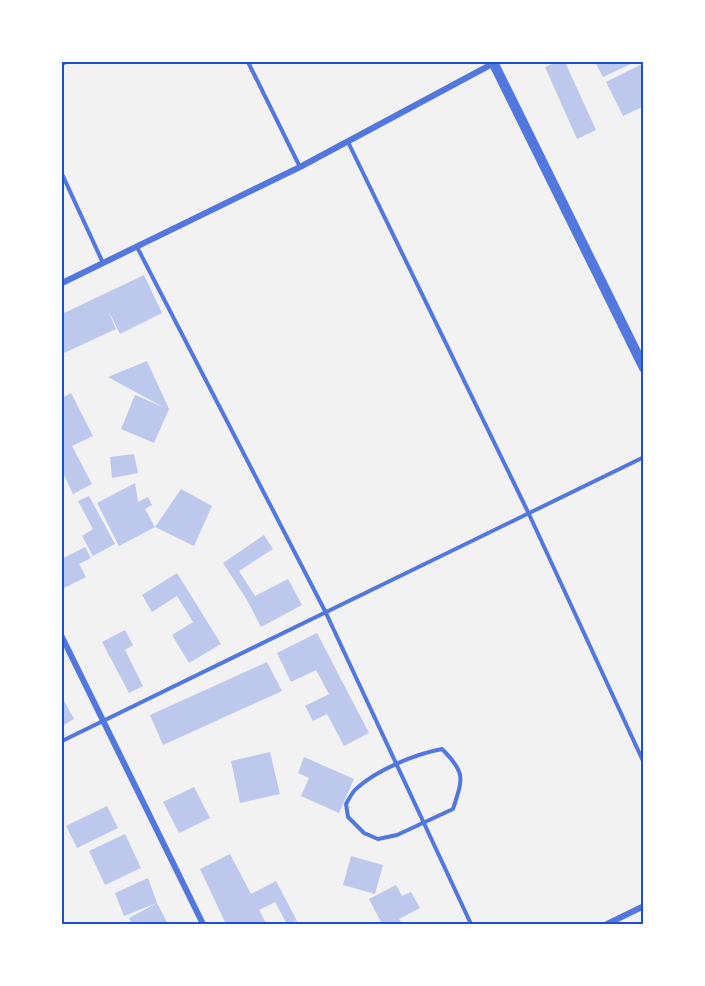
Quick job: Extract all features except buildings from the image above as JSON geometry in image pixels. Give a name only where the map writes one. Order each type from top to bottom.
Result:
[{"type":"street","points":[[62,283],[300,167],[495,62],[644,368]]},
{"type":"street","points":[[62,637],[202,924]]},
{"type":"street","points":[[607,924],[644,906]]},
{"type":"lane","points":[[62,64],[66,62]]},
{"type":"lane","points":[[248,62],[300,167]]},
{"type":"lane","points":[[348,142],[528,512],[644,763]]},
{"type":"lane","points":[[62,174],[103,264]]},
{"type":"lane","points":[[137,246],[325,611],[471,924]]},
{"type":"lane","points":[[62,741],[644,457]]},
{"type":"lane","points":[[442,749],[456,764],[462,782],[453,809],[423,823],[378,839],[364,833],[348,818],[346,804],[356,789],[396,764],[421,753],[442,749]]}]
